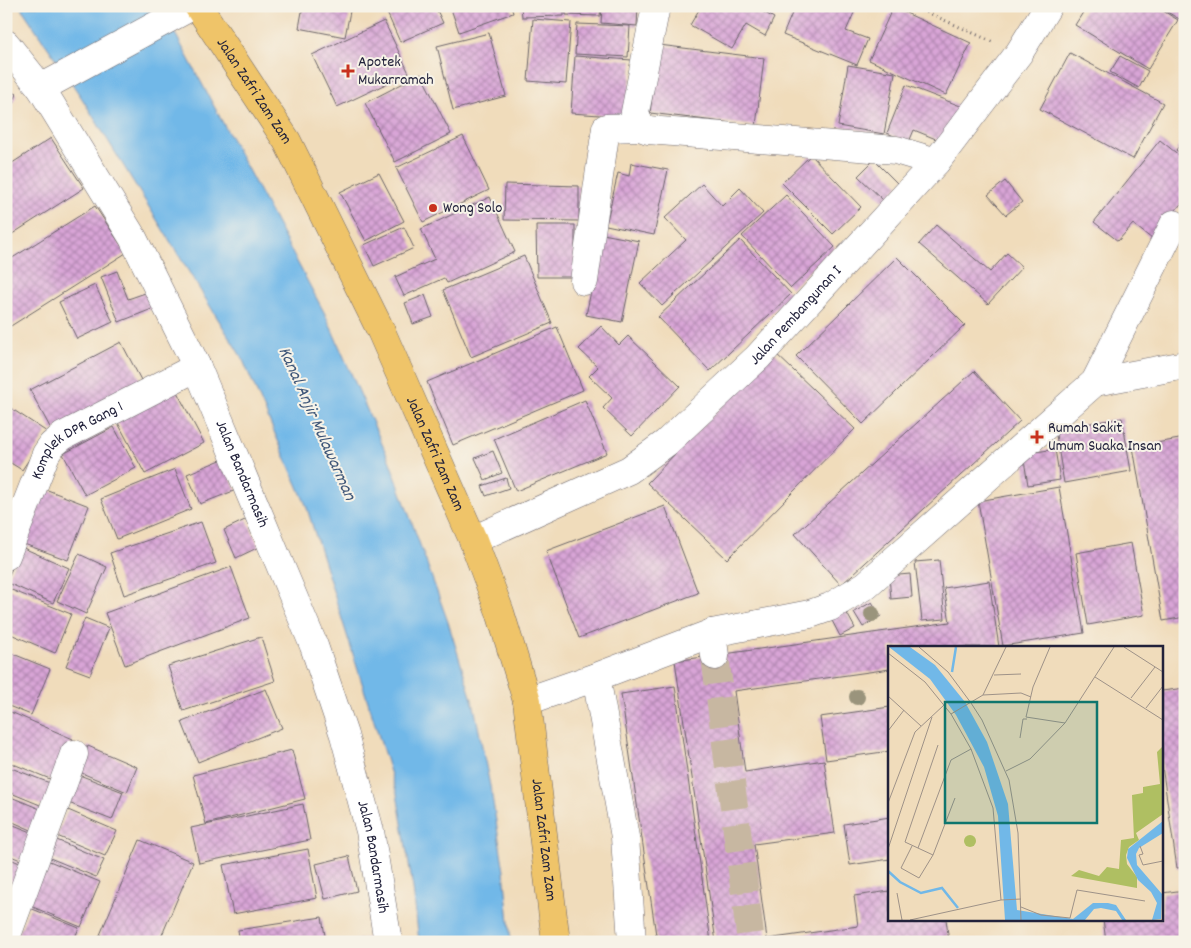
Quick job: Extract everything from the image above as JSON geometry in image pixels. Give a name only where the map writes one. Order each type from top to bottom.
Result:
[{"type":"main road","name":"Jalan Zafri Zam Zam","points":[[189,9],[287,141],[381,331],[473,540],[500,612],[527,701],[556,942]]},
{"type":"street","points":[[640,127],[635,112],[656,6]]},
{"type":"street","name":"Jalan Pembangunan I","points":[[473,540],[629,470],[666,443],[758,356],[936,162],[1019,53],[1048,6]]},
{"type":"street","points":[[49,84],[189,9]]},
{"type":"street","name":"Jalan Bandarmasih","points":[[6,44],[49,84],[133,238],[197,367],[314,646],[344,735],[370,831],[388,942]]},
{"type":"street","points":[[584,281],[606,128],[640,127],[648,130],[896,150],[936,162]]},
{"type":"street","points":[[527,701],[596,677],[714,644],[810,614],[830,607],[866,585],[1094,382],[1174,224]]},
{"type":"street","points":[[1094,382],[1185,364]]},
{"type":"street","name":"Komplek DPR Gang 1","points":[[6,556],[46,454],[52,445],[63,436],[197,367]]},
{"type":"street","points":[[596,677],[625,837],[632,942]]},
{"type":"street","points":[[6,938],[74,754]]},
{"type":"path","points":[[913,6],[1019,53]]},
{"type":"water","name":"Kanal Anjir Mulawarman","points":[[20,6],[158,6],[177,37],[325,314],[390,462],[448,622],[474,706],[492,796],[504,871],[511,942],[419,942],[413,888],[397,794],[306,505],[242,358],[83,100]]},
{"type":"building","points":[[303,6],[351,6],[345,37],[299,28]]},
{"type":"building","points":[[384,6],[435,6],[443,23],[400,42]]},
{"type":"building","points":[[450,6],[511,6],[513,13],[459,32]]},
{"type":"building","points":[[521,6],[564,6],[564,16],[522,17]]},
{"type":"building","points":[[566,6],[601,6],[600,16],[566,15]]},
{"type":"building","points":[[602,6],[638,6],[637,26],[601,23]]},
{"type":"building","points":[[697,6],[753,6],[774,18],[765,36],[746,25],[732,49],[690,25],[700,8]]},
{"type":"building","points":[[795,6],[857,6],[846,31],[868,39],[857,65],[783,35]]},
{"type":"building","points":[[1087,6],[1155,6],[1178,20],[1148,69],[1075,25]]},
{"type":"building","points":[[1157,6],[1185,6],[1185,22],[1174,16]]},
{"type":"building","points":[[893,7],[971,43],[946,95],[869,60]]},
{"type":"building","points":[[533,19],[571,22],[566,84],[528,81]]},
{"type":"building","points":[[384,21],[409,73],[337,107],[312,55]]},
{"type":"building","points":[[577,24],[630,26],[628,57],[575,54]]},
{"type":"building","points":[[489,33],[506,96],[453,110],[437,46]]},
{"type":"building","points":[[659,45],[764,58],[756,126],[650,113]]},
{"type":"building","points":[[1070,53],[1163,103],[1133,159],[1040,109]]},
{"type":"building","points":[[575,56],[632,60],[628,117],[571,113]]},
{"type":"building","points":[[1120,56],[1148,71],[1139,88],[1110,72]]},
{"type":"building","points":[[848,65],[895,73],[884,134],[838,126]]},
{"type":"building","points":[[421,74],[451,134],[395,162],[365,103]]},
{"type":"building","points":[[906,85],[963,107],[948,144],[914,130],[909,142],[887,133]]},
{"type":"building","points":[[6,89],[17,94],[6,118]]},
{"type":"building","points":[[463,136],[489,190],[423,222],[396,168]]},
{"type":"building","points":[[51,138],[84,188],[6,238],[6,167]]},
{"type":"building","points":[[1185,138],[1185,156],[1176,150]]},
{"type":"building","points":[[1160,140],[1185,160],[1185,199],[1152,239],[1133,224],[1118,241],[1094,222]]},
{"type":"building","points":[[811,155],[861,207],[833,234],[782,183]]},
{"type":"building","points":[[874,160],[899,185],[884,201],[858,176]]},
{"type":"building","points":[[631,163],[668,170],[654,235],[606,225],[618,173],[629,176]]},
{"type":"building","points":[[379,173],[404,221],[366,241],[340,192]]},
{"type":"building","points":[[1005,181],[1022,202],[1006,215],[988,195]]},
{"type":"building","points":[[505,184],[579,186],[579,221],[504,220]]},
{"type":"building","points":[[702,184],[722,206],[740,188],[763,213],[662,306],[640,283],[686,240],[665,218]]},
{"type":"building","points":[[786,195],[835,247],[791,288],[742,236]]},
{"type":"building","points":[[490,197],[515,252],[447,283],[444,278],[404,296],[395,277],[435,259],[421,229]]},
{"type":"building","points":[[95,206],[126,253],[6,329],[6,262]]},
{"type":"building","points":[[536,225],[575,225],[575,277],[537,277]]},
{"type":"building","points":[[936,225],[990,272],[1007,253],[1022,267],[988,304],[919,244]]},
{"type":"building","points":[[404,227],[414,248],[374,266],[364,245]]},
{"type":"building","points":[[603,234],[639,241],[622,322],[586,315]]},
{"type":"building","points":[[740,240],[791,294],[710,371],[658,317]]},
{"type":"building","points":[[524,256],[552,323],[471,357],[443,290]]},
{"type":"building","points":[[897,257],[965,325],[863,424],[796,356]]},
{"type":"building","points":[[117,271],[128,299],[151,291],[157,307],[119,322],[101,277]]},
{"type":"building","points":[[95,285],[113,322],[77,339],[59,302]]},
{"type":"building","points":[[425,295],[433,317],[413,324],[405,303]]},
{"type":"building","points":[[601,326],[619,345],[628,336],[680,386],[632,436],[603,408],[612,398],[589,376],[598,367],[579,349]]},
{"type":"building","points":[[557,327],[583,390],[453,445],[427,382]]},
{"type":"building","points":[[121,342],[142,382],[52,431],[30,390]]},
{"type":"building","points":[[774,352],[855,429],[727,559],[647,483]]},
{"type":"building","points":[[974,371],[1020,421],[841,585],[795,534]]},
{"type":"building","points":[[176,390],[204,443],[145,474],[117,421]]},
{"type":"building","points":[[585,400],[607,453],[516,491],[494,439]]},
{"type":"building","points":[[6,405],[47,432],[22,470],[6,460]]},
{"type":"building","points":[[1122,418],[1131,471],[1064,483],[1055,429]]},
{"type":"building","points":[[114,427],[136,468],[85,495],[63,454]]},
{"type":"building","points":[[1185,438],[1185,617],[1163,621],[1133,447]]},
{"type":"building","points":[[1055,449],[1060,480],[1028,485],[1023,454]]},
{"type":"building","points":[[493,451],[502,473],[485,480],[475,458]]},
{"type":"building","points":[[223,459],[236,490],[200,504],[187,474]]},
{"type":"building","points":[[175,469],[191,509],[117,539],[101,499]]},
{"type":"building","points":[[506,478],[509,488],[486,496],[482,486]]},
{"type":"building","points":[[1059,487],[1084,633],[1003,646],[978,501]]},
{"type":"building","points":[[45,489],[89,506],[68,560],[24,544]]},
{"type":"building","points":[[665,506],[698,593],[579,638],[546,551]]},
{"type":"building","points":[[247,519],[259,547],[236,558],[224,530]]},
{"type":"building","points":[[201,522],[216,563],[124,595],[110,553]]},
{"type":"building","points":[[1131,543],[1144,615],[1088,625],[1076,553]]},
{"type":"building","points":[[21,547],[69,568],[53,603],[6,582]]},
{"type":"building","points":[[79,554],[107,567],[86,614],[57,601]]},
{"type":"building","points":[[939,560],[945,619],[922,621],[915,562]]},
{"type":"building","points":[[231,567],[250,618],[125,665],[105,613]]},
{"type":"building","points":[[910,574],[912,597],[891,599],[889,576]]},
{"type":"building","points":[[989,581],[999,646],[888,646],[888,669],[734,691],[745,772],[824,760],[835,833],[754,844],[767,939],[858,926],[854,896],[888,891],[888,920],[946,920],[949,942],[716,942],[675,661],[950,622],[944,588]]},
{"type":"building","points":[[9,589],[71,614],[55,653],[6,632],[6,596]]},
{"type":"building","points":[[872,602],[881,616],[863,627],[854,612]]},
{"type":"building","points":[[843,606],[855,628],[840,636],[828,613]]},
{"type":"building","points":[[85,618],[109,628],[90,675],[66,666]]},
{"type":"building","points":[[261,637],[275,681],[183,711],[168,666]]},
{"type":"building","points":[[6,651],[50,669],[31,715],[6,705]]},
{"type":"building","points":[[675,686],[711,942],[657,942],[621,694]]},
{"type":"building","points":[[1185,688],[1185,867],[1177,868],[1164,780],[1164,691]]},
{"type":"building","points":[[266,689],[282,728],[198,762],[182,722]]},
{"type":"building","points":[[888,707],[888,751],[826,760],[820,717]]},
{"type":"building","points":[[6,710],[73,739],[55,781],[6,761]]},
{"type":"building","points":[[88,746],[137,767],[127,792],[77,771]]},
{"type":"building","points":[[292,750],[305,799],[206,824],[193,775]]},
{"type":"building","points":[[6,766],[55,785],[45,807],[6,791]]},
{"type":"building","points":[[77,774],[123,792],[112,820],[66,802]]},
{"type":"building","points":[[6,795],[45,811],[36,832],[6,819]]},
{"type":"building","points":[[303,804],[310,840],[199,863],[191,828]]},
{"type":"building","points":[[68,810],[117,831],[105,856],[57,836]]},
{"type":"building","points":[[888,817],[888,859],[850,865],[844,824]]},
{"type":"building","points":[[6,822],[34,833],[23,861],[6,854]]},
{"type":"building","points":[[52,838],[104,860],[96,877],[45,856]]},
{"type":"building","points":[[140,840],[193,862],[159,942],[97,942]]},
{"type":"building","points":[[308,849],[317,898],[233,914],[223,865]]},
{"type":"building","points":[[349,856],[357,891],[325,899],[316,864]]},
{"type":"building","points":[[6,857],[24,865],[16,885],[6,881]]},
{"type":"building","points":[[47,860],[100,882],[81,927],[28,905]]},
{"type":"building","points":[[1185,890],[1185,939],[1169,942],[1106,942],[1103,920],[1164,920],[1164,893]]},
{"type":"building","points":[[30,908],[79,928],[73,942],[15,942]]},
{"type":"building","points":[[322,917],[326,942],[240,942],[238,930]]},
{"type":"building","points":[[371,937],[372,942],[352,942],[352,941]]},
{"type":"tunnel","points":[[715,656],[751,942]]},
{"type":"place","name":"Apotek Mukarramah","points":[[348,71]]},
{"type":"place","name":"Wong Solo","points":[[433,208]]},
{"type":"place","name":"Rumah Sakit Umum Suaka Insan","points":[[1037,437]]}]
